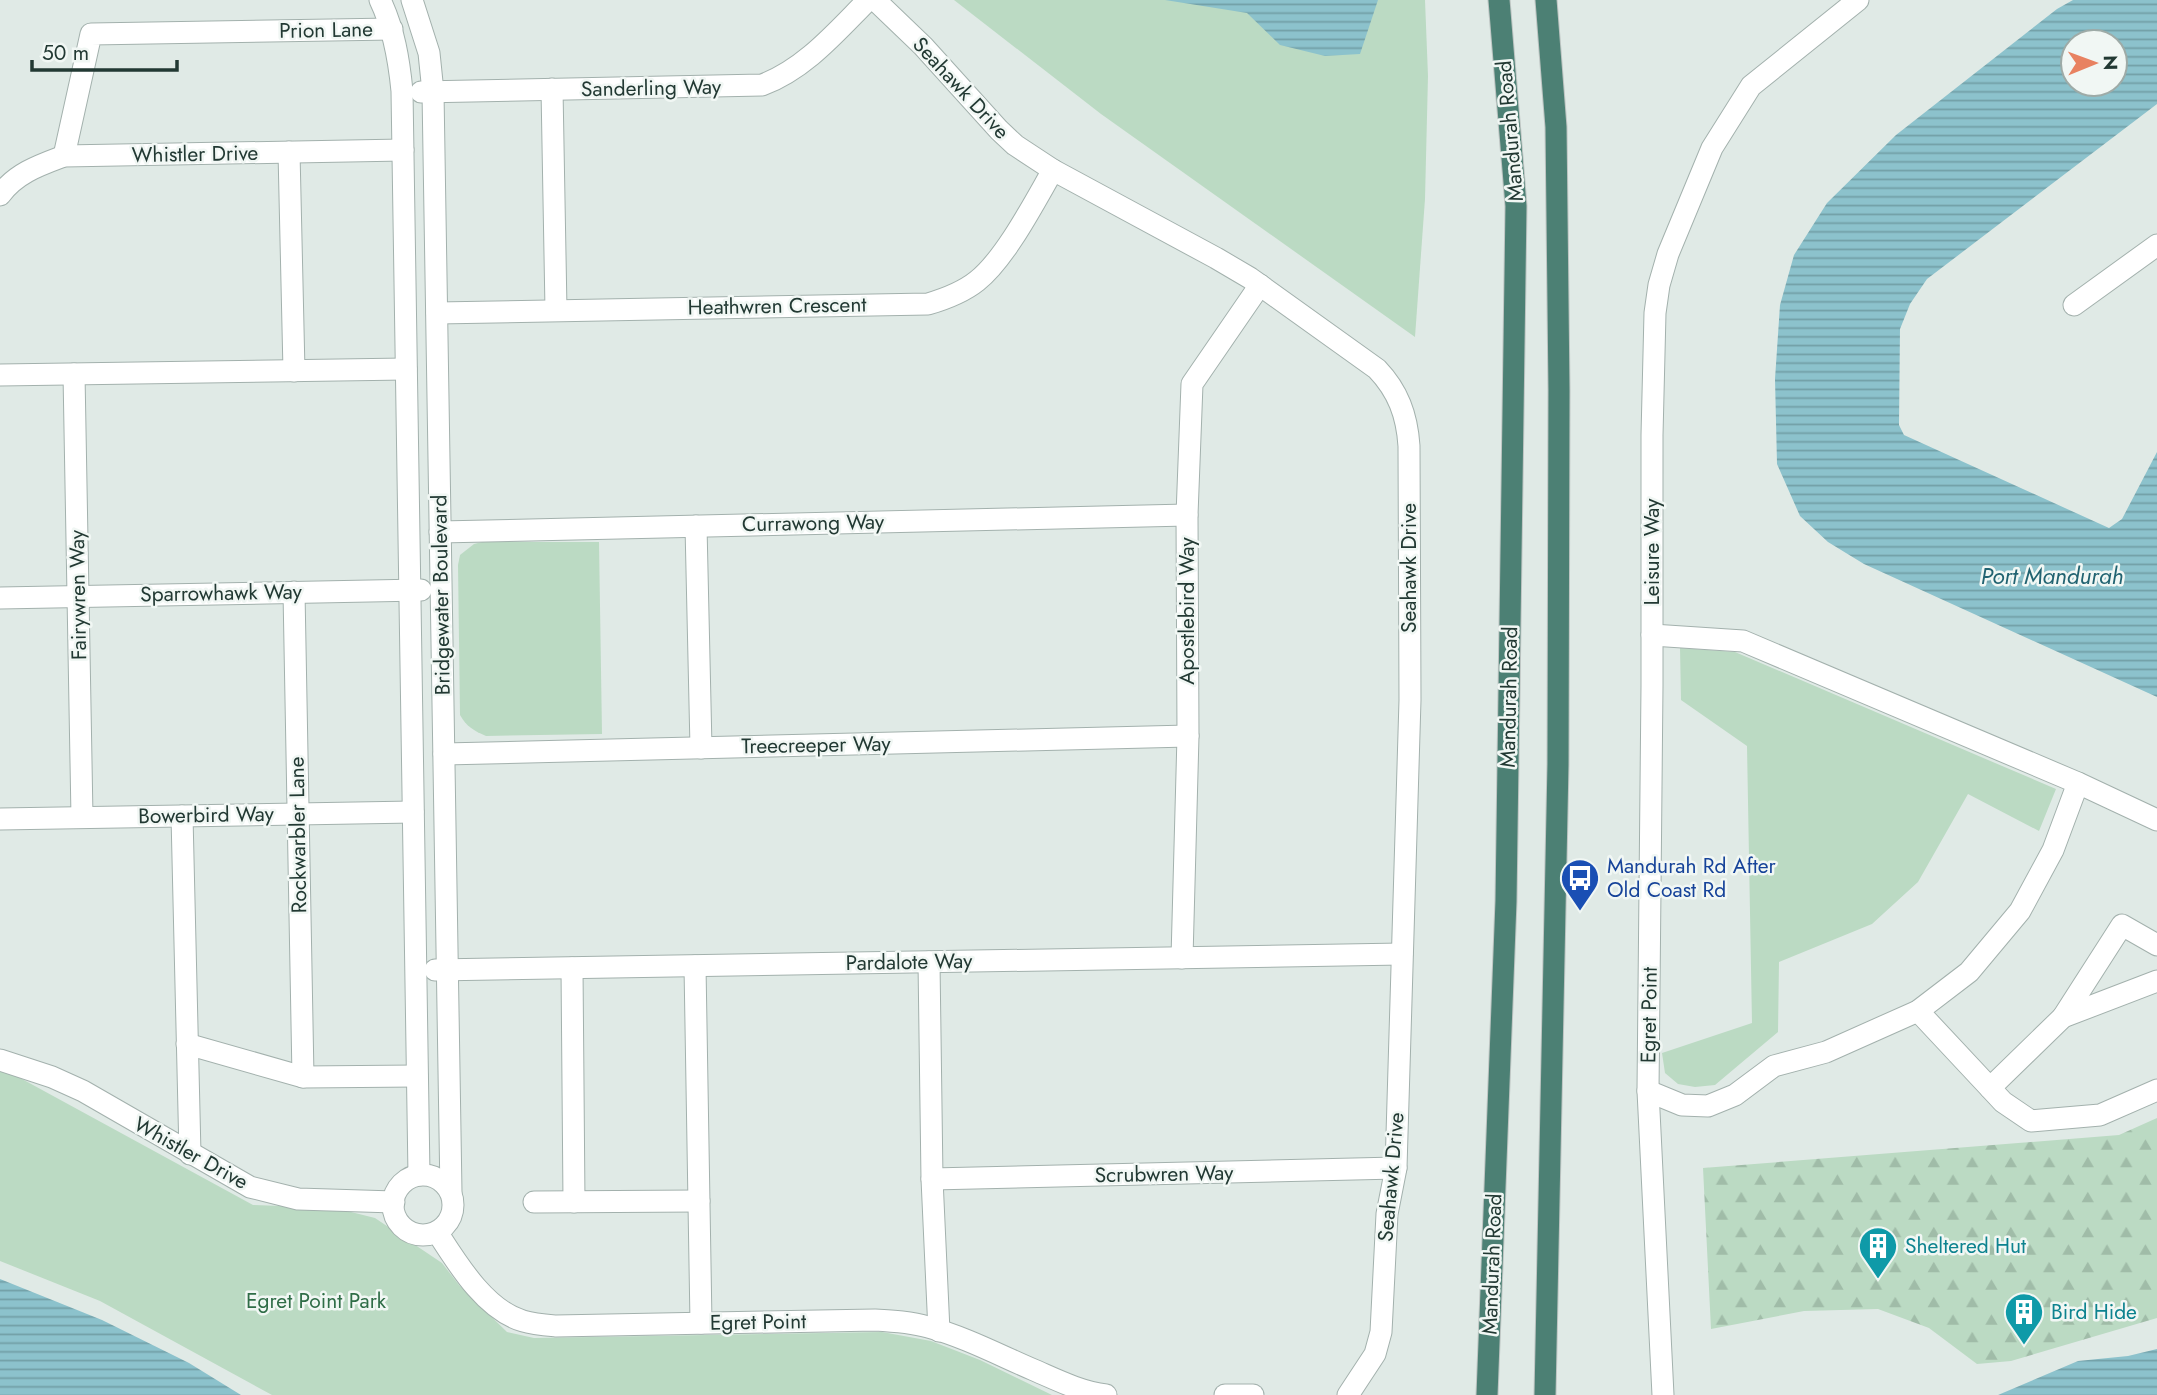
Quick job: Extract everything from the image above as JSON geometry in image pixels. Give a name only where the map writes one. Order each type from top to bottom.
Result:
[{"type":"highway","name":"Mandurah Road","points":[[1488,1395],[1506,901],[1516,206],[1499,0]]},
{"type":"highway","name":"Mandurah Road","points":[[1545,1395],[1558,777],[1559,403],[1556,127],[1546,0]]},
{"type":"street","name":"Bridgewater Boulevard","points":[[380,0],[399,61],[402,91],[419,1175]]},
{"type":"street","name":"Bridgewater Boulevard","points":[[412,0],[429,53],[433,92],[451,1193]]},
{"type":"street","name":"Sanderling Way","points":[[402,91],[762,85],[777,79],[811,55],[868,0]]},
{"type":"street","name":"Seahawk Drive","points":[[875,0],[923,46],[1015,145],[1053,170],[1216,258],[1260,285],[1377,369],[1390,382],[1403,407],[1409,446],[1410,701],[1396,1168],[1387,1214],[1381,1332],[1375,1354],[1348,1395]]},
{"type":"street","name":"Leisure Way","points":[[1857,0],[1751,86],[1712,148],[1668,254],[1659,285],[1656,313],[1652,435],[1652,635],[1743,641],[2078,783],[2157,820]]},
{"type":"street","name":"Prion Lane","points":[[64,156],[91,34],[391,29]]},
{"type":"street","points":[[552,89],[556,310]]},
{"type":"street","name":"Whistler Drive","points":[[0,195],[23,173],[64,156],[403,150]]},
{"type":"street","points":[[289,152],[294,371]]},
{"type":"street","name":"Heathwren Crescent","points":[[437,313],[928,304],[950,297],[974,284],[989,271],[1053,170]]},
{"type":"street","points":[[2074,305],[2157,245]]},
{"type":"street","name":"Apostlebird Way","points":[[1182,958],[1188,736],[1187,515],[1192,384],[1260,285]]},
{"type":"street","points":[[0,375],[406,369]]},
{"type":"street","name":"Fairywren Way","points":[[74,374],[82,817]]},
{"type":"street","name":"Currawong Way","points":[[440,532],[1187,515]]},
{"type":"street","points":[[696,526],[701,748]]},
{"type":"street","name":"Sparrowhawk Way","points":[[0,598],[442,589]]},
{"type":"street","name":"Rockwarbler Lane","points":[[294,592],[303,1077]]},
{"type":"street","name":"Egret Point","points":[[1652,635],[1648,1091],[1663,1395]]},
{"type":"street","name":"Treecreeper Way","points":[[444,754],[1188,736]]},
{"type":"street","points":[[1648,1091],[1682,1105],[1708,1105],[1735,1095],[1774,1066],[1826,1052],[1918,1011],[1969,972],[2020,911],[2053,850],[2078,783]]},
{"type":"street","name":"Bowerbird Way","points":[[0,819],[413,812]]},
{"type":"street","points":[[182,816],[190,1154]]},
{"type":"street","points":[[1990,1088],[2063,1017],[2122,925],[2157,945]]},
{"type":"street","name":"Pardalote Way","points":[[415,971],[1402,954]]},
{"type":"street","points":[[929,962],[932,1179],[939,1331]]},
{"type":"street","points":[[695,966],[701,1323]]},
{"type":"street","points":[[572,968],[575,1202]]},
{"type":"street","points":[[2063,1017],[2157,981]]},
{"type":"street","points":[[1918,1011],[2003,1102],[2031,1121],[2100,1115],[2157,1090]]},
{"type":"street","points":[[187,1044],[303,1077],[417,1076]]},
{"type":"street","name":"Whistler Drive","points":[[0,1060],[52,1077],[83,1091],[250,1187],[298,1199],[394,1202]]},
{"type":"street","name":"Scrubwren Way","points":[[932,1179],[1396,1168]]},
{"type":"street","points":[[419,1175],[432,1176],[443,1182],[451,1193],[453,1204],[452,1215],[446,1225],[427,1235],[407,1230],[394,1213],[398,1190],[407,1180],[419,1175]]},
{"type":"street","points":[[534,1202],[699,1201]]},
{"type":"street","name":"Egret Point","points":[[437,1232],[450,1254],[485,1296],[503,1311],[523,1321],[556,1326],[874,1320],[905,1322],[939,1331],[1094,1394],[1106,1395]]},
{"type":"street","points":[[1224,1395],[1253,1395]]},
{"type":"green space","points":[[954,0],[1425,0],[1428,76],[1425,199],[1415,337],[1101,114]]},
{"type":"green space","points":[[599,542],[602,734],[486,736],[471,728],[462,719],[458,565],[460,555],[474,544]]},
{"type":"green space","points":[[1680,648],[1735,652],[2056,789],[2039,831],[1968,794],[1918,882],[1872,924],[1779,962],[1778,1032],[1715,1085],[1695,1087],[1678,1084],[1665,1073],[1662,1053],[1752,1023],[1747,746],[1681,700]]},
{"type":"green space","name":"Egret Point Park","points":[[0,1067],[253,1205],[335,1208],[375,1218],[442,1263],[459,1285],[507,1332],[534,1338],[882,1332],[931,1341],[980,1360],[1052,1395],[272,1395],[100,1301],[0,1261]]},
{"type":"green space","points":[[2157,1118],[2157,1318],[2011,1361],[1977,1364],[1929,1328],[1878,1309],[1804,1311],[1711,1329],[1703,1168],[2119,1135]]},
{"type":"water","points":[[1165,0],[1378,0],[1360,54],[1325,56],[1280,45],[1247,13]]},
{"type":"water","name":"Port Mandurah","points":[[2073,0],[2157,0],[2157,104],[1927,279],[1910,304],[1900,329],[1899,425],[1904,435],[2109,528],[2122,519],[2157,452],[2157,697],[1864,564],[1828,542],[1800,516],[1777,464],[1775,379],[1780,305],[1794,255],[1827,203],[1896,135],[2057,9]]},
{"type":"water","points":[[0,1279],[102,1320],[189,1363],[241,1395],[0,1395]]},
{"type":"water","points":[[2157,1349],[2157,1395],[1998,1395],[2078,1361],[2128,1356]]},
{"type":"place","name":"Mandurah Rd After Old Coast Rd","points":[[1580,912]]},
{"type":"place","name":"Sheltered Hut","points":[[1878,1280]]},
{"type":"place","name":"Bird Hide","points":[[2024,1346]]}]
